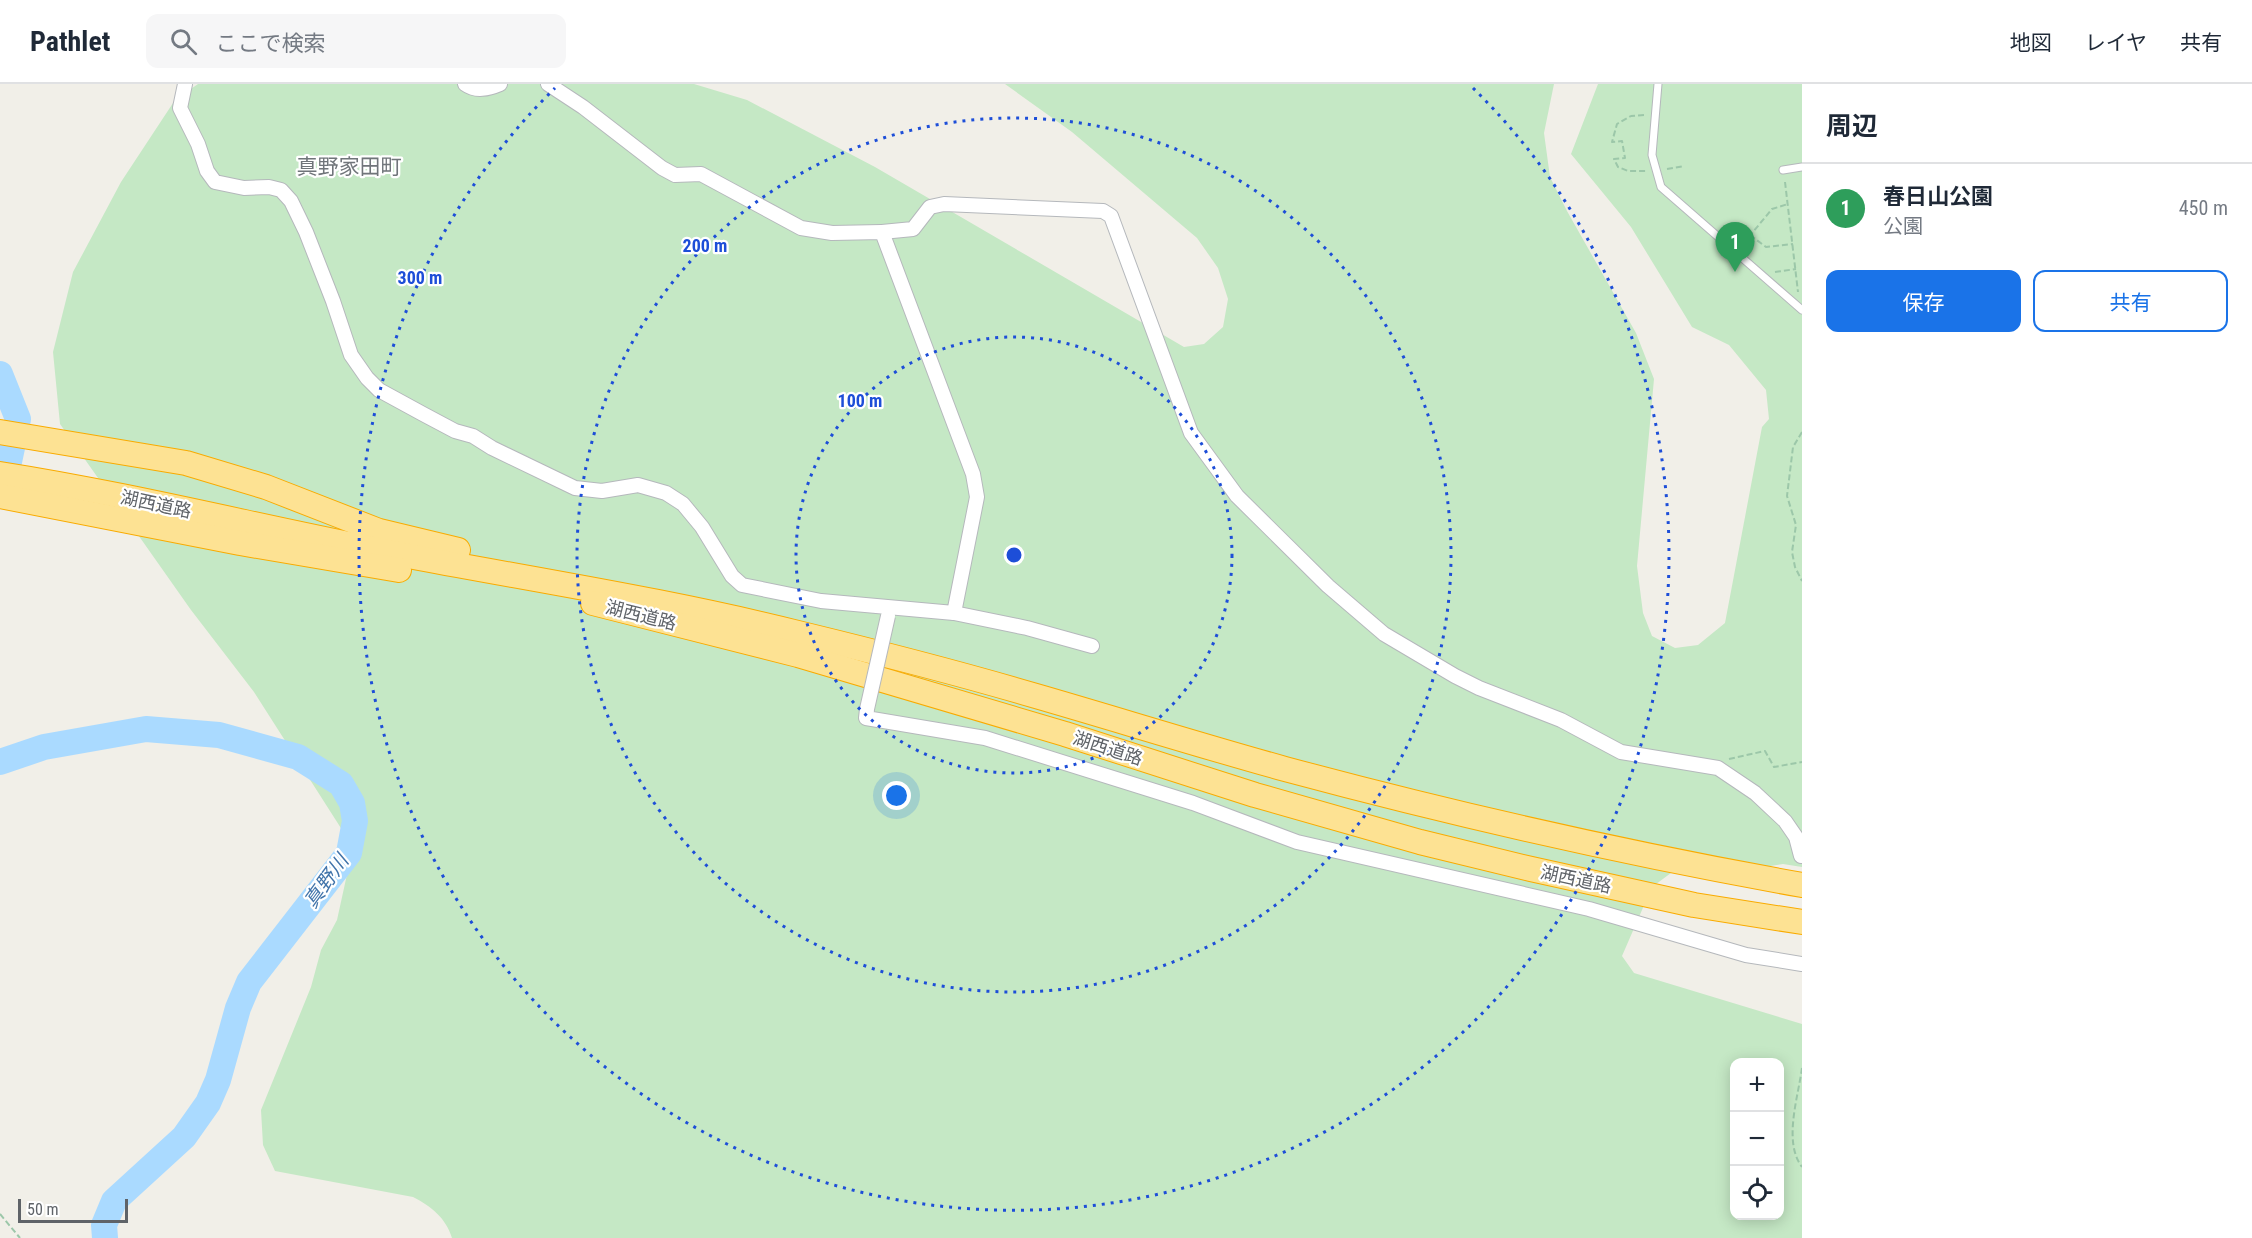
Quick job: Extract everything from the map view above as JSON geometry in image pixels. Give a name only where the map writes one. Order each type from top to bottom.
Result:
[{"type":"highway","points":[[0,432],[202,467],[266,487],[379,531],[630,604]]},
{"type":"highway","name":"湖西道路","points":[[0,474],[154,514],[418,558],[630,604],[803,634],[1030,694],[1284,769],[1498,823],[1802,885]]},
{"type":"highway","points":[[0,496],[154,514],[240,543],[630,604]]},
{"type":"highway","name":"湖西道路","points":[[630,604],[1065,734],[1255,795],[1420,842],[1694,905],[1802,922]]},
{"type":"street","points":[[185,84],[180,108],[198,144],[207,171],[215,182],[244,188],[269,187],[281,190],[291,201],[322,272],[351,355],[379,390],[455,431],[473,436],[492,448],[575,488],[602,491],[638,485],[666,493],[683,504],[702,527],[732,576],[742,585],[820,601],[889,611],[954,613],[1027,628],[1092,646]]},
{"type":"street","points":[[465,84],[471,88],[487,89],[500,84]]},
{"type":"street","points":[[548,84],[583,107],[675,176],[701,174],[801,228],[832,233],[913,229],[930,207],[944,204],[1103,211],[1111,216],[1191,433],[1237,496],[1328,586],[1384,634],[1479,688],[1561,720],[1621,752],[1718,768],[1755,793],[1785,821],[1796,837],[1801,856]]},
{"type":"street","points":[[882,232],[974,474],[977,497],[954,613]]},
{"type":"street","points":[[889,611],[866,717],[985,738],[1193,803],[1297,842],[1589,909],[1746,955],[1802,964]]},
{"type":"lane","points":[[1658,84],[1652,155],[1661,188],[1802,310]]},
{"type":"lane","points":[[1784,170],[1802,167]]},
{"type":"path","points":[[1656,115],[1631,116],[1617,124],[1612,142],[1622,141],[1624,158],[1614,159],[1618,167],[1628,171],[1684,166]]},
{"type":"path","points":[[1784,170],[1799,290],[1792,301]]},
{"type":"path","points":[[1736,253],[1772,209],[1788,204]]},
{"type":"path","points":[[1750,235],[1766,247],[1793,244]]},
{"type":"path","points":[[1760,274],[1796,269]]},
{"type":"path","points":[[1802,432],[1793,447],[1787,496],[1796,525],[1792,552],[1795,567],[1802,581]]},
{"type":"path","points":[[1796,525],[1802,526]]},
{"type":"path","points":[[1718,768],[1727,759],[1765,751],[1774,767],[1802,762]]},
{"type":"path","points":[[1802,1068],[1792,1137],[1794,1157],[1802,1167]]},
{"type":"path","points":[[0,1214],[20,1238]]},
{"type":"green space","points":[[198,84],[694,84],[747,100],[875,167],[1184,347],[1204,344],[1223,327],[1228,299],[1218,268],[1197,238],[1072,132],[1005,84],[1554,84],[1544,133],[1550,177],[1636,333],[1654,379],[1637,566],[1643,613],[1652,636],[1675,648],[1698,645],[1725,623],[1762,427],[1769,419],[1766,390],[1729,345],[1692,327],[1631,227],[1571,154],[1598,84],[1802,84],[1802,867],[1783,864],[1732,872],[1708,862],[1671,873],[1652,887],[1622,956],[1634,973],[1802,1024],[1802,1238],[452,1238],[446,1224],[437,1213],[413,1197],[275,1171],[263,1145],[261,1110],[311,987],[321,950],[337,920],[353,847],[254,692],[191,610],[60,424],[53,352],[73,272],[121,182],[175,100]]},
{"type":"waterway","name":"真野川","points":[[0,374],[18,419],[6,476],[0,478]]},
{"type":"waterway","name":"真野川","points":[[0,762],[44,747],[146,729],[219,735],[298,757],[341,784],[352,803],[355,821],[349,853],[249,982],[238,1008],[218,1080],[208,1103],[184,1137],[114,1201],[104,1225],[105,1238]]},
{"type":"place","name":"春日山公園","points":[[1735,272]]},
{"type":"district","name":"真野家田町","points":[[349,167]]}]
